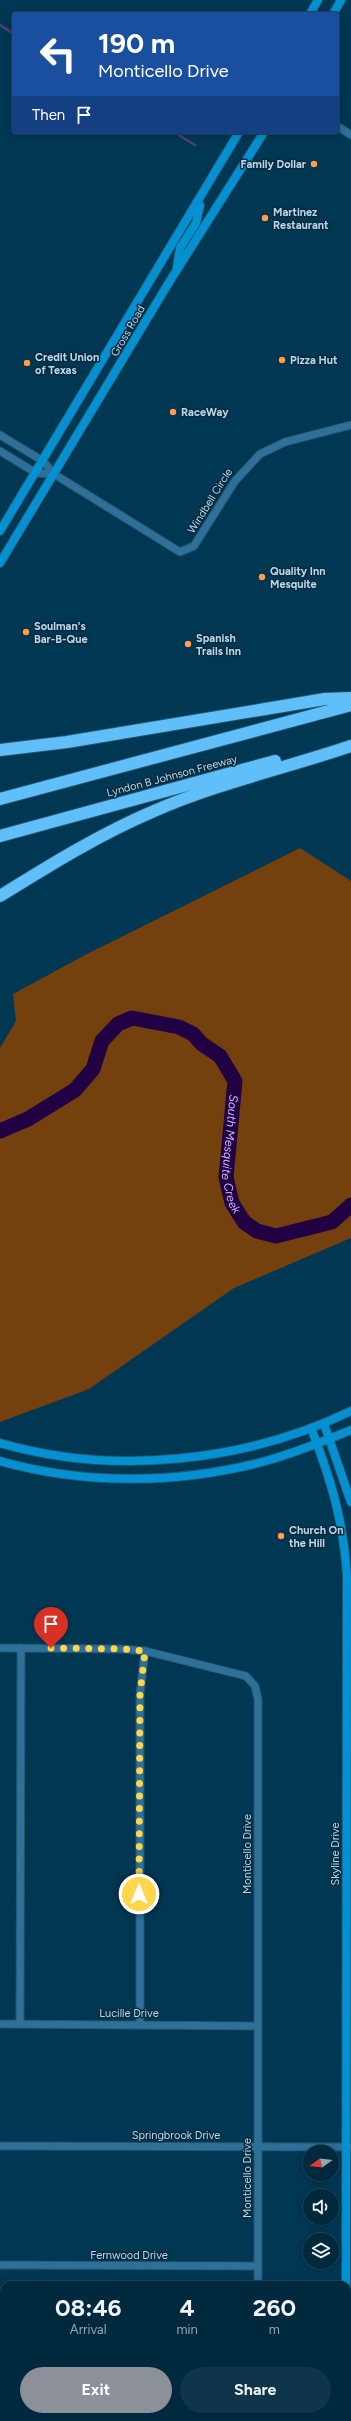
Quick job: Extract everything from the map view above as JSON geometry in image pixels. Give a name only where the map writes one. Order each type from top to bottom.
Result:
[{"type":"highway","points":[[0,750],[67,742],[325,700],[351,698]]},
{"type":"highway","name":"Lyndon B Johnson Freeway","points":[[0,799],[351,705]]},
{"type":"highway","name":"Lyndon B Johnson Freeway","points":[[0,836],[351,742]]},
{"type":"highway","points":[[0,896],[99,836],[154,810],[200,793],[351,746]]},
{"type":"main road","points":[[311,12],[318,0]]},
{"type":"main road","points":[[334,12],[341,0]]},
{"type":"main road","name":"Gross Road","points":[[0,531],[238,134]]},
{"type":"main road","name":"Gross Road","points":[[0,563],[176,272],[263,134]]},
{"type":"main road","points":[[176,272],[180,248],[199,216],[200,205],[197,202]]},
{"type":"main road","points":[[0,1443],[25,1449],[90,1459],[150,1460],[186,1458],[228,1451],[311,1428],[324,1424],[351,1411]]},
{"type":"main road","points":[[324,1424],[351,1502]]},
{"type":"main road","name":"Skyline Drive","points":[[311,1428],[336,1496],[346,1556],[349,1839],[346,2281]]},
{"type":"main road","points":[[0,1461],[53,1473],[117,1479],[154,1478],[233,1469],[264,1462],[317,1444],[351,1430]]},
{"type":"street","points":[[339,127],[351,135]]},
{"type":"street","name":"Windbell Circle","points":[[54,474],[175,550],[185,551],[194,546],[235,481],[260,454],[285,442],[351,425]]},
{"type":"street","points":[[0,435],[43,461],[54,474]]},
{"type":"street","points":[[0,450],[36,472],[54,474]]},
{"type":"street","name":"Monticello Drive","points":[[0,1648],[117,1649],[145,1651],[246,1676],[255,1686],[258,1699],[258,2281]]},
{"type":"street","points":[[20,1648],[20,2024]]},
{"type":"street","points":[[140,2024],[140,1694],[145,1651]]},
{"type":"street","name":"Lucille Drive","points":[[0,2024],[258,2026]]},
{"type":"street","name":"Springbrook Drive","points":[[0,2146],[348,2147]]},
{"type":"street","name":"Fernwood Drive","points":[[0,2266],[258,2266]]},
{"type":"shaded area","points":[[300,848],[351,881],[351,1238],[234,1288],[89,1389],[0,1422],[0,1048],[16,1021],[13,994],[85,955]]},
{"type":"waterway","points":[[0,25],[12,33]]},
{"type":"waterway","points":[[177,134],[195,145]]},
{"type":"waterway","name":"South Mesquite Creek","points":[[0,1131],[28,1119],[75,1090],[93,1069],[102,1041],[118,1024],[132,1018],[179,1027],[193,1034],[202,1044],[220,1056],[235,1081],[226,1177],[232,1203],[244,1222],[257,1231],[276,1236],[332,1222],[351,1205]]},
{"type":"place","name":"Family Dollar","points":[[314,164]]},
{"type":"place","name":"Martinez Restaurant","points":[[265,218]]},
{"type":"place","name":"Pizza Hut","points":[[282,360]]},
{"type":"place","name":"Credit Union of Texas","points":[[27,363]]},
{"type":"place","name":"RaceWay","points":[[173,412]]},
{"type":"place","name":"Quality Inn Mesquite","points":[[262,577]]},
{"type":"place","name":"Soulman's Bar-B-Que","points":[[26,632]]},
{"type":"place","name":"Spanish Trails Inn","points":[[188,644]]},
{"type":"place","name":"Church On the Hill","points":[[281,1536]]},
{"type":"route","points":[[51,1648],[97,1648],[145,1651],[140,1694],[139,1894]]}]
